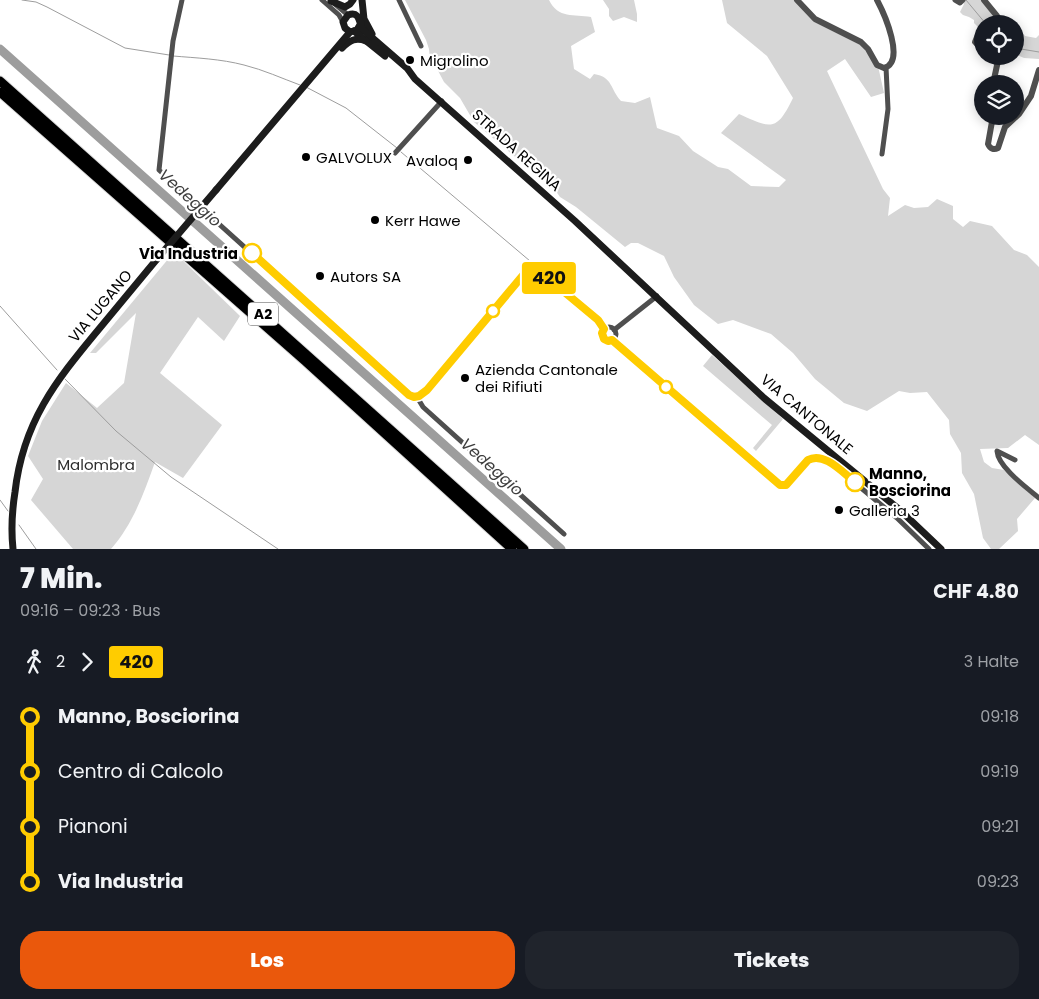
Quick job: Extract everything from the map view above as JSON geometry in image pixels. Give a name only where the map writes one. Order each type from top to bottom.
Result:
[{"type":"highway","name":"A2","points":[[0,81],[524,549]]},
{"type":"highway","name":"A2","points":[[0,92],[312,368],[512,549]]},
{"type":"main road","points":[[330,0],[345,7],[353,0]]},
{"type":"main road","points":[[303,86],[348,28],[348,15],[353,0]]},
{"type":"main road","points":[[348,28],[359,28],[361,21],[360,0]]},
{"type":"main road","points":[[360,0],[367,27],[392,56]]},
{"type":"main road","points":[[348,15],[357,16],[361,21]]},
{"type":"main road","name":"STRADA REGINA","points":[[361,21],[364,30],[415,79],[657,296]]},
{"type":"main road","points":[[348,28],[415,79]]},
{"type":"main road","name":"VIA LUGANO","points":[[13,549],[13,507],[18,469],[26,440],[48,394],[67,367],[315,74],[348,28]]},
{"type":"main road","points":[[315,74],[350,41],[359,39],[370,43]]},
{"type":"main road","name":"VIA CANTONALE","points":[[657,296],[764,398],[901,511],[941,549]]},
{"type":"street","points":[[182,0],[171,55],[158,170],[409,395],[417,397],[427,390],[521,277],[531,270],[536,270],[542,272],[598,320],[604,329],[602,333],[604,339],[612,340],[780,485],[786,485],[809,458],[813,457],[828,462],[885,508],[929,549]]},
{"type":"street","points":[[322,0],[339,15],[348,28]]},
{"type":"street","points":[[330,0],[348,15]]},
{"type":"street","points":[[399,0],[421,46]]},
{"type":"street","points":[[797,0],[816,19],[861,42],[868,49],[877,65],[881,68],[886,68],[893,60],[892,43],[883,13],[876,0]]},
{"type":"street","points":[[955,0],[963,1]]},
{"type":"street","points":[[984,0],[996,15]]},
{"type":"street","points":[[882,154],[888,109],[886,68]]},
{"type":"street","points":[[1024,106],[1031,96],[1039,70]]},
{"type":"street","points":[[395,153],[442,102]]},
{"type":"street","points":[[991,125],[988,144],[991,148],[995,149],[1000,145],[1007,125]]},
{"type":"street","points":[[614,330],[657,296]]},
{"type":"street","points":[[604,329],[608,327],[614,330],[616,336],[612,340]]},
{"type":"street","points":[[417,397],[422,407],[564,534]]},
{"type":"street","points":[[1015,460],[997,451],[998,458],[1017,480],[1039,498]]},
{"type":"green space","points":[[405,0],[549,0],[562,13],[591,17],[595,32],[571,46],[574,69],[590,79],[594,74],[605,78],[621,101],[635,103],[650,97],[657,128],[679,136],[693,151],[718,167],[728,169],[751,186],[779,187],[786,180],[721,133],[739,114],[766,124],[777,122],[793,98],[767,56],[727,23],[722,0],[797,0],[805,11],[854,37],[878,66],[884,93],[871,97],[845,59],[827,71],[883,189],[890,198],[888,216],[905,205],[914,208],[928,207],[937,199],[953,206],[953,219],[963,227],[970,221],[992,226],[1014,250],[1027,255],[1039,267],[1039,445],[1025,435],[1008,448],[980,449],[984,462],[992,468],[1004,470],[1035,498],[1017,519],[1018,531],[999,549],[991,549],[983,538],[974,494],[962,473],[961,453],[950,434],[949,420],[927,392],[910,393],[899,391],[867,411],[844,403],[815,379],[793,353],[771,334],[733,320],[718,324],[694,305],[674,277],[664,256],[638,243],[631,243],[625,247],[576,207],[560,197],[546,177],[514,156],[474,122],[460,98],[444,82],[430,60],[426,40]]},
{"type":"green space","points":[[603,0],[634,0],[637,22],[624,17],[613,21],[609,16],[609,9]]},
{"type":"green space","points":[[961,0],[982,0],[993,15],[974,15],[974,20],[960,12],[964,4]]},
{"type":"green space","points":[[1024,35],[1036,38],[1039,35],[1039,59],[1024,58]]},
{"type":"green space","name":"Malombra","points":[[174,252],[240,316],[224,341],[198,317],[160,373],[222,425],[183,478],[155,462],[132,519],[111,549],[73,549],[31,500],[43,479],[28,456],[42,421],[66,383],[97,408],[124,383],[136,313],[96,353],[90,353]]},
{"type":"green space","points":[[712,355],[783,419],[756,451],[753,448],[772,425],[703,366]]},
{"type":"waterway","points":[[22,0],[36,2],[47,7],[125,48],[169,55]]},
{"type":"waterway","points":[[966,0],[978,15]]},
{"type":"waterway","name":"Vedeggio","points":[[0,49],[561,549]]},
{"type":"waterway","points":[[1024,50],[1039,52]]},
{"type":"waterway","points":[[173,56],[235,63],[259,69],[300,85]]},
{"type":"waterway","points":[[306,87],[346,108],[397,148]]},
{"type":"waterway","points":[[401,152],[530,261]]},
{"type":"waterway","points":[[0,306],[57,370]]},
{"type":"waterway","points":[[65,379],[116,431],[171,477],[278,549]]},
{"type":"waterway","points":[[0,500],[8,511]]},
{"type":"waterway","points":[[19,525],[36,549]]},
{"type":"bus line","name":"420","points":[[252,253],[409,395],[414,397],[427,390],[524,274],[533,269],[538,270],[598,320],[604,329],[602,335],[604,339],[612,340],[780,485],[786,485],[809,458],[813,457],[830,462],[855,482]]},
{"type":"place","name":"Migrolino","points":[[410,60]]},
{"type":"place","name":"GALVOLUX","points":[[306,157]]},
{"type":"place","name":"Avaloq","points":[[468,160]]},
{"type":"place","name":"Kerr Hawe","points":[[375,220]]},
{"type":"place","name":"Via Industria","points":[[252,253]]},
{"type":"place","name":"Autors SA","points":[[320,276]]},
{"type":"place","name":"Azienda Cantonale dei Rifiuti","points":[[465,378]]},
{"type":"place","name":"Manno, Bosciorina","points":[[855,482]]},
{"type":"place","name":"Galleria 3","points":[[839,510]]}]
